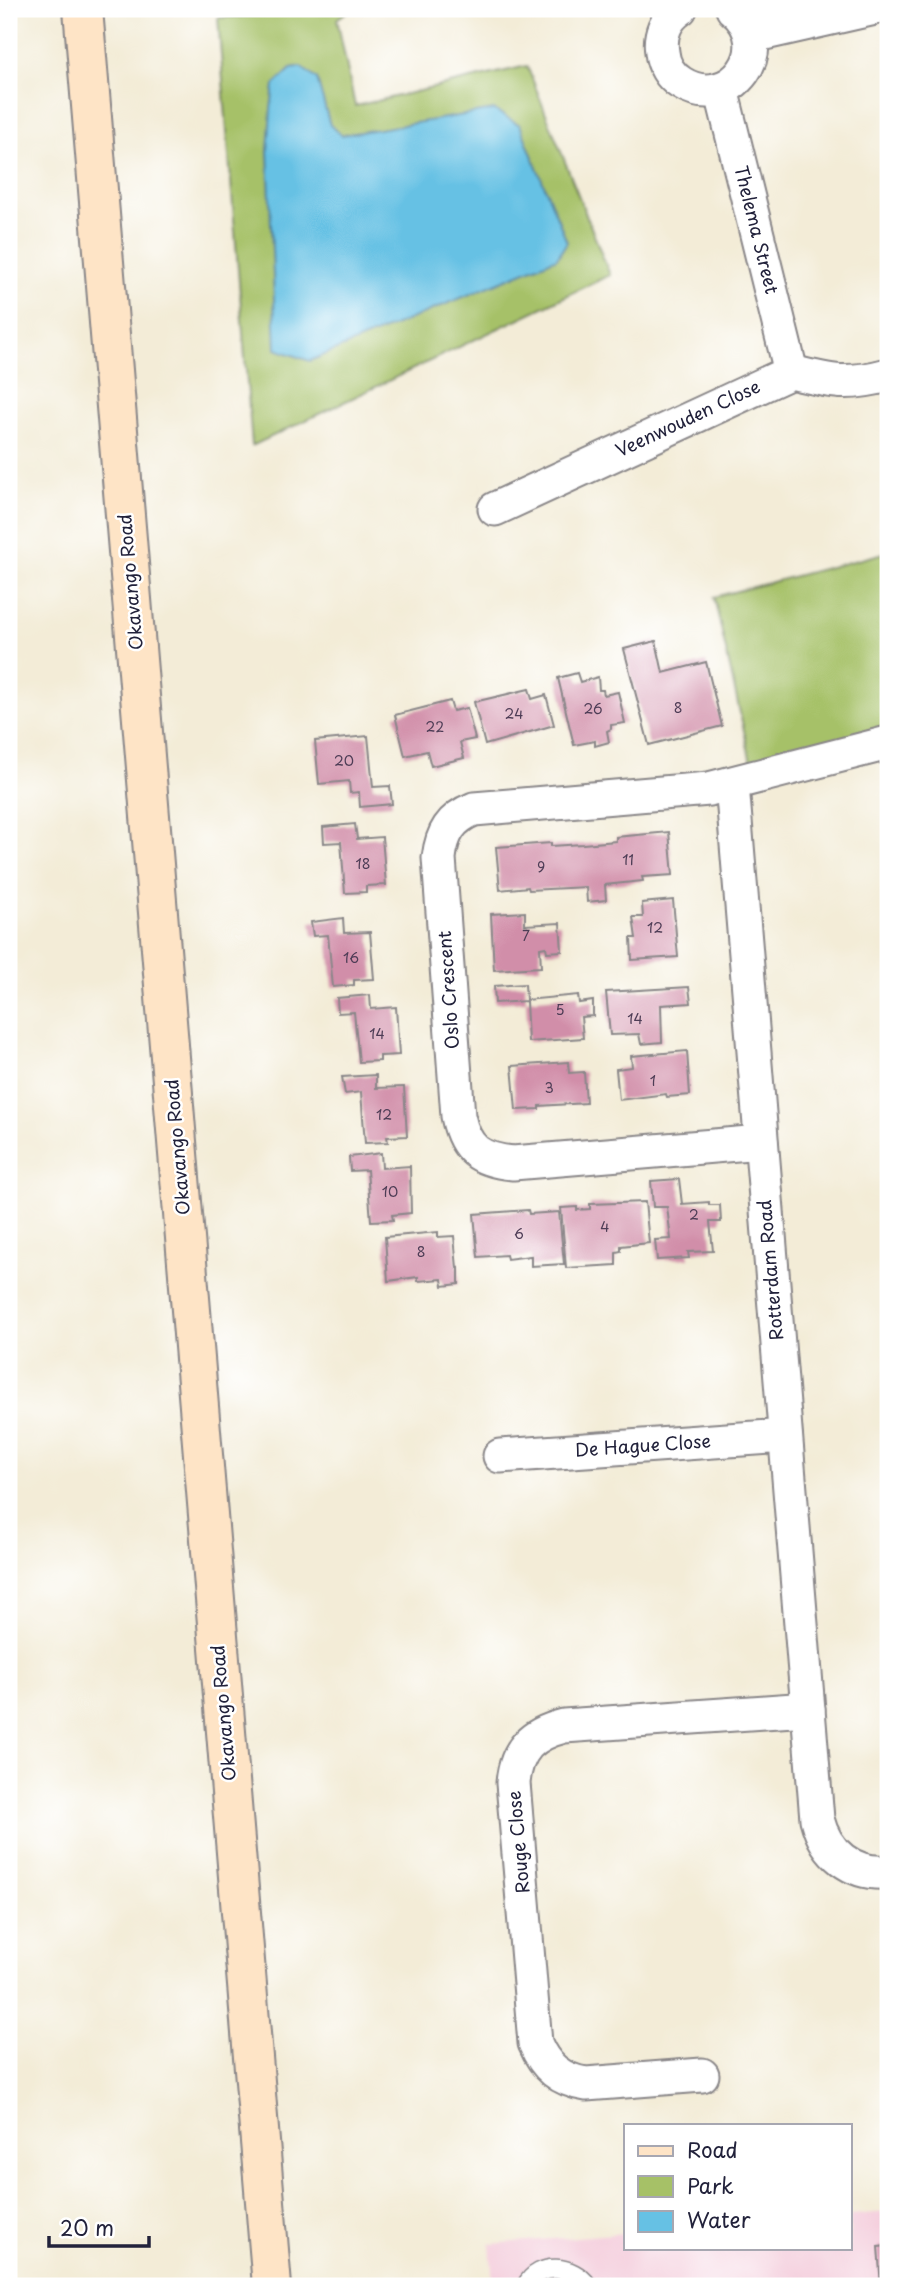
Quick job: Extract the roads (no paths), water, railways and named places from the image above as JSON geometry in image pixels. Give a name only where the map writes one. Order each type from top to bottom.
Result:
[{"type":"main road","name":"Okavango Road","points":[[83,9],[272,2286]]},
{"type":"street","points":[[680,9],[666,25],[662,38],[663,61],[678,82],[691,89],[706,91],[721,89],[734,82],[745,71],[751,58],[752,36],[742,16],[733,9]]},
{"type":"street","points":[[752,36],[871,9]]},
{"type":"street","name":"Thelema Street","points":[[721,89],[791,372]]},
{"type":"street","points":[[791,372],[842,383],[864,382],[888,375]]},
{"type":"street","name":"Veenwouden Close","points":[[495,509],[791,372]]},
{"type":"street","points":[[732,784],[888,743]]},
{"type":"street","name":"Rotterdam Road","points":[[732,784],[817,1819],[820,1833],[835,1855],[845,1863],[869,1872],[888,1872]]},
{"type":"street","name":"Oslo Crescent","points":[[732,784],[709,789],[489,806],[462,814],[446,830],[439,858],[458,1116],[465,1139],[473,1150],[485,1158],[513,1163],[761,1142]]},
{"type":"street","name":"De Hague Close","points":[[500,1456],[785,1436]]},
{"type":"street","name":"Rouge Close","points":[[702,2075],[586,2084],[575,2082],[554,2071],[539,2053],[535,2043],[513,1783],[517,1760],[533,1738],[564,1726],[808,1709]]},
{"type":"lane","points":[[526,2286],[534,2275],[545,2268],[563,2269],[580,2276],[588,2286]]},
{"type":"water","points":[[301,67],[317,79],[330,125],[342,135],[494,110],[520,125],[567,242],[557,258],[310,361],[276,349],[268,151],[271,109],[274,85],[291,69]]}]
